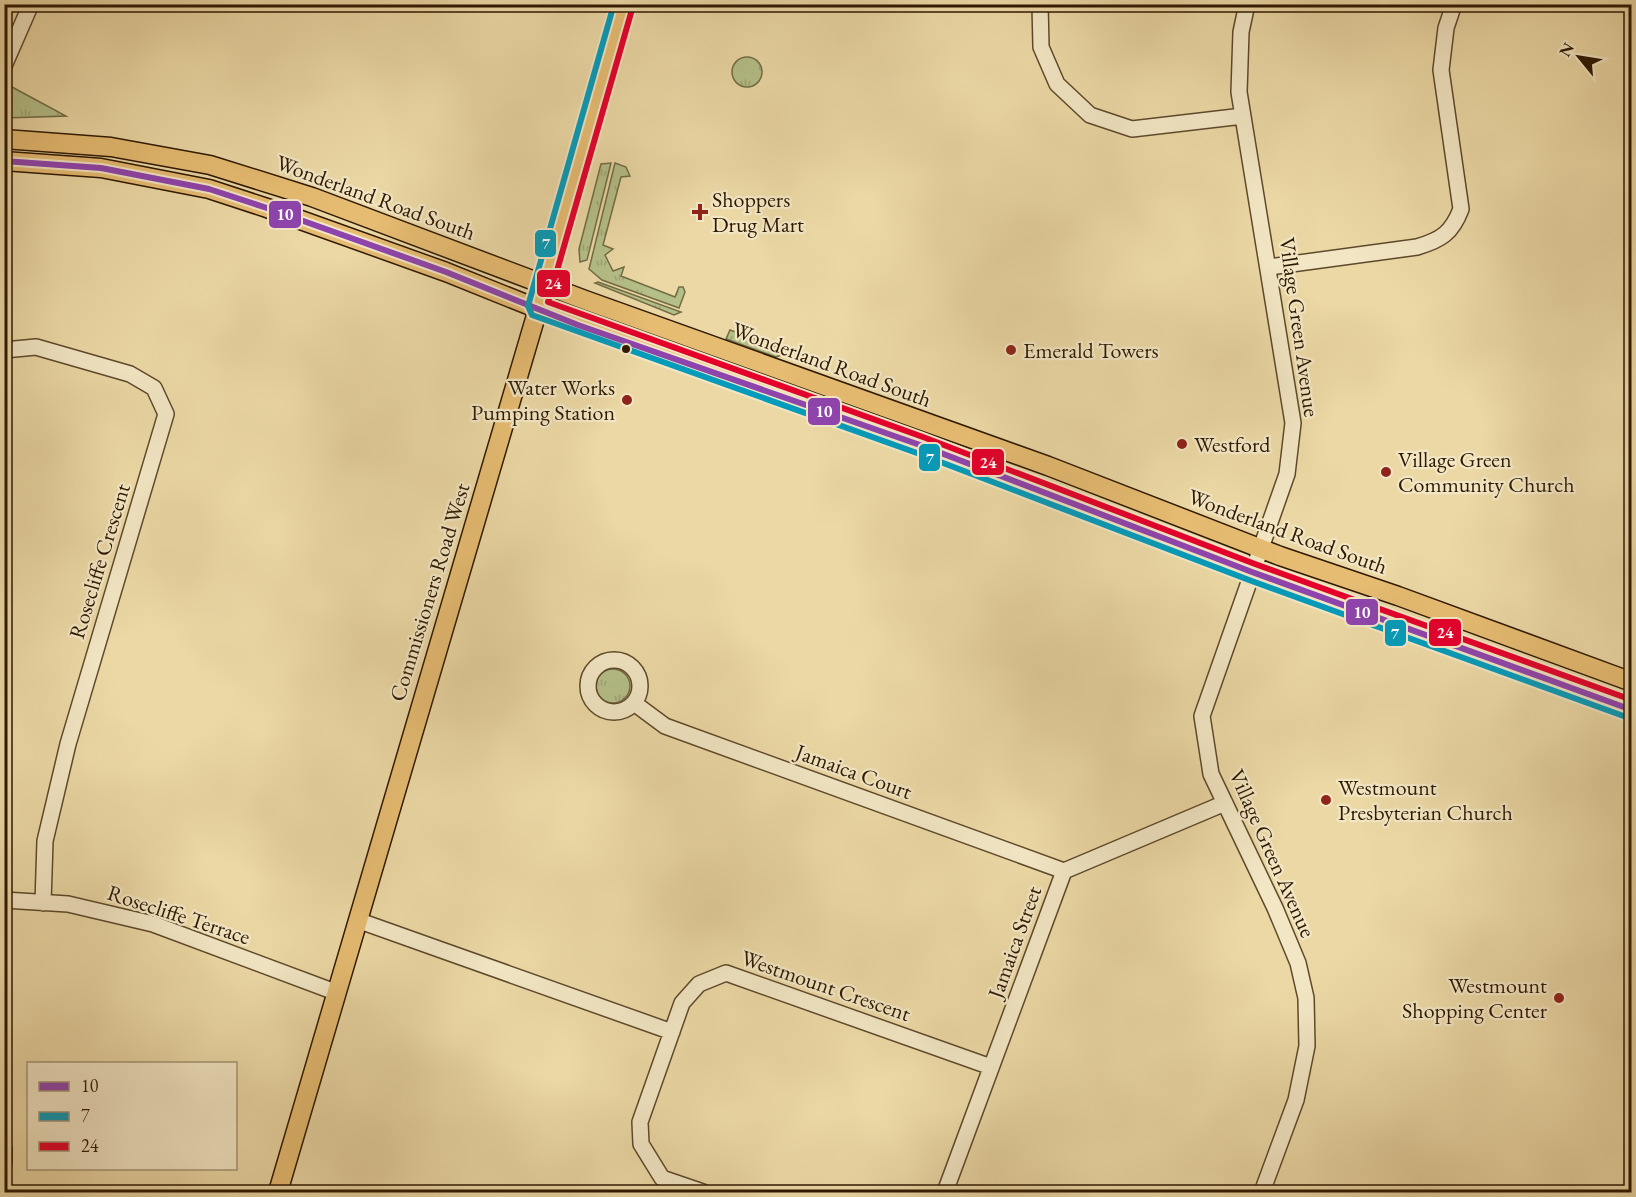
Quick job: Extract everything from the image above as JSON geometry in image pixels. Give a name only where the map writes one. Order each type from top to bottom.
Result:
[{"type":"main road","name":"Commissioners Road West","points":[[278,1192],[545,285],[624,4]]},
{"type":"main road","name":"Wonderland Road South","points":[[4,139],[111,147],[210,165],[312,197],[545,285],[1048,466],[1261,548],[1632,682]]},
{"type":"main road","name":"Wonderland Road South","points":[[4,162],[101,168],[208,189],[421,263],[537,308],[954,457],[1252,572],[1632,710]]},
{"type":"street","points":[[4,66],[31,4]]},
{"type":"street","points":[[1040,4],[1041,47],[1057,84],[1090,115],[1132,129],[1243,116]]},
{"type":"street","name":"Village Green Avenue","points":[[1247,4],[1241,32],[1239,92],[1293,423],[1287,474],[1203,716],[1211,774],[1275,908],[1298,963],[1306,998],[1307,1046],[1296,1100],[1262,1192]]},
{"type":"street","points":[[1269,267],[1417,247],[1439,240],[1455,226],[1461,209],[1441,70],[1446,28],[1454,4]]},
{"type":"street","name":"Rosecliffe Crescent","points":[[4,350],[36,347],[130,374],[154,388],[166,414],[68,744],[45,841],[43,903]]},
{"type":"street","name":"Jamaica Court","points":[[634,703],[664,726],[1064,871]]},
{"type":"street","name":"Jamaica Street","points":[[945,1192],[1064,871],[1225,803]]},
{"type":"street","name":"Rosecliffe Terrace","points":[[4,900],[68,904],[153,924],[335,992]]},
{"type":"street","points":[[357,920],[672,1032]]},
{"type":"street","name":"Westmount Crescent","points":[[703,1192],[662,1178],[641,1144],[640,1122],[682,1003],[699,984],[726,973],[991,1067]]},
{"type":"street","points":[[4,1149],[4,1163]]},
{"type":"green space","points":[[747,57],[758,61],[762,72],[758,83],[747,87],[736,83],[732,72],[736,61]]},
{"type":"green space","points":[[6,83],[12,87],[66,116],[5,118]]},
{"type":"green space","points":[[611,163],[587,260],[580,262],[579,249],[601,164]]},
{"type":"green space","points":[[615,163],[626,167],[630,176],[621,177],[603,245],[613,249],[605,255],[613,271],[624,267],[621,276],[675,297],[679,287],[683,287],[685,292],[679,308],[602,280],[589,269]]},
{"type":"green space","points":[[598,282],[681,312],[674,315],[595,283]]},
{"type":"green space","points":[[730,330],[791,352],[776,357],[726,339]]},
{"type":"green space","points":[[613,669],[625,674],[630,686],[625,698],[613,703],[601,698],[596,686],[601,674]]},
{"type":"transit line","name":"7","points":[[614,4],[528,306],[532,315],[917,453],[1249,580],[1629,718]]},
{"type":"transit line","name":"24","points":[[633,6],[548,302],[923,437],[1255,564],[1632,700]]},
{"type":"transit line","name":"10","points":[[4,161],[101,168],[209,189],[267,208],[446,272],[578,325],[920,445],[1252,572],[1632,710]]},
{"type":"place","name":"Shoppers Drug Mart","points":[[700,212]]},
{"type":"place","name":"Emerald Towers","points":[[1011,350]]},
{"type":"place","name":"Water Works Pumping Station","points":[[627,400]]},
{"type":"place","name":"Westford","points":[[1182,444]]},
{"type":"place","name":"Village Green Community Church","points":[[1386,472]]},
{"type":"place","name":"Westmount Presbyterian Church","points":[[1326,800]]},
{"type":"place","name":"Westmount Shopping Center","points":[[1559,998]]}]
